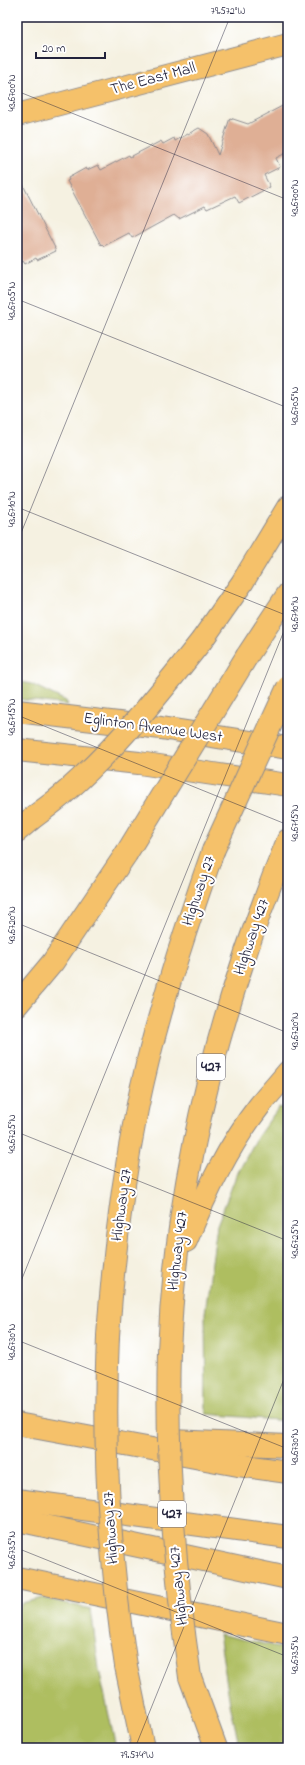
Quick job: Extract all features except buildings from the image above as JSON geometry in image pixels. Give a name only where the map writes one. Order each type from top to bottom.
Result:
[{"type":"main road","name":"The East Mall","points":[[17,115],[288,44]]},
{"type":"main road","points":[[24,826],[68,790],[102,757],[156,698],[202,640],[242,583],[288,507]]},
{"type":"main road","points":[[17,1005],[53,962],[126,854],[247,656],[288,594]]},
{"type":"main road","name":"Highway 27","points":[[143,1748],[126,1666],[119,1623],[110,1537],[105,1411],[108,1336],[119,1221],[137,1109],[162,1008],[192,910],[213,851],[288,687]]},
{"type":"main road","name":"Eglinton Avenue West","points":[[17,711],[161,728],[288,748]]},
{"type":"main road","points":[[17,750],[139,763],[288,785]]},
{"type":"main road","name":"Highway 427","points":[[190,1677],[180,1601],[169,1474],[168,1392],[174,1274],[188,1170],[207,1082],[244,957],[288,840]]},
{"type":"main road","points":[[174,1274],[184,1244],[197,1213],[225,1158],[260,1105],[288,1072]]},
{"type":"main road","points":[[17,1424],[288,1472]]},
{"type":"main road","points":[[73,1434],[288,1446]]},
{"type":"main road","points":[[17,1500],[288,1537]]},
{"type":"main road","points":[[17,1520],[288,1578]]},
{"type":"main road","points":[[17,1578],[288,1634]]},
{"type":"main road","points":[[190,1677],[200,1748]]},
{"type":"main road","points":[[190,1677],[216,1748]]},
{"type":"green space","points":[[17,681],[31,684],[66,701],[68,705],[17,699]]},
{"type":"green space","points":[[279,1107],[288,1110],[288,1421],[206,1414],[205,1313],[217,1225],[236,1176],[258,1136]]},
{"type":"green space","points":[[43,1598],[91,1609],[99,1669],[116,1748],[17,1748],[17,1611],[22,1603]]},
{"type":"green space","points":[[219,1634],[288,1649],[288,1748],[240,1748],[230,1704]]}]
